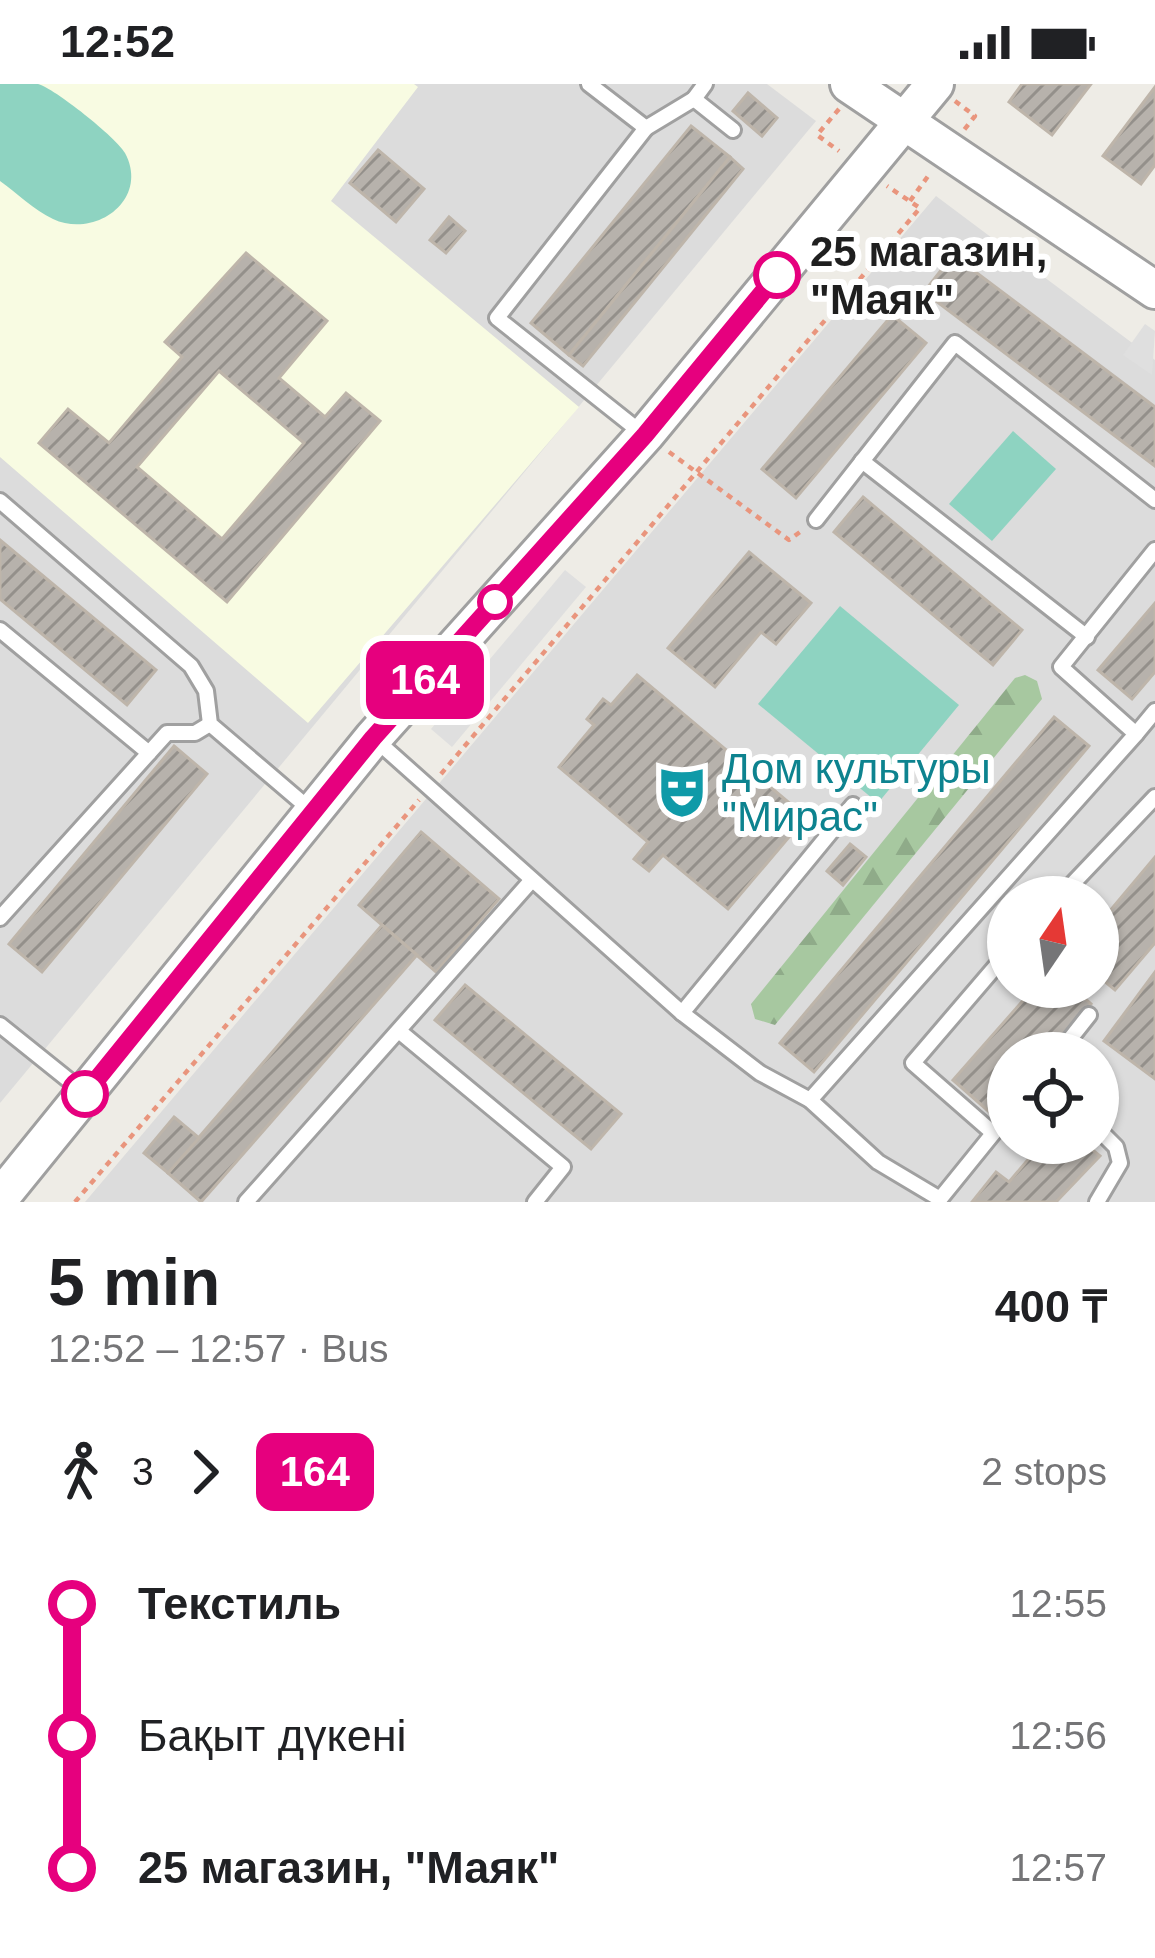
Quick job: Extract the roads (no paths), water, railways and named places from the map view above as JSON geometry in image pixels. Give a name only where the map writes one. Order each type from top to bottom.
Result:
[{"type":"street","points":[[849,84],[1155,290]]},
{"type":"street","points":[[0,1198],[373,738],[645,435],[935,84]]},
{"type":"lane","points":[[589,84],[646,128]]},
{"type":"lane","points":[[645,435],[497,318],[646,128],[694,99],[705,84]]},
{"type":"lane","points":[[694,99],[733,130]]},
{"type":"lane","points":[[816,520],[955,343],[1155,500]]},
{"type":"lane","points":[[862,461],[1087,638]]},
{"type":"lane","points":[[0,501],[191,666],[206,691],[210,724],[313,812]]},
{"type":"lane","points":[[1136,734],[1061,667],[1155,550]]},
{"type":"lane","points":[[0,630],[149,753]]},
{"type":"lane","points":[[810,1100],[1155,711]]},
{"type":"lane","points":[[0,918],[167,733],[195,733],[210,724]]},
{"type":"lane","points":[[373,738],[682,1013],[760,1073],[810,1100],[878,1162],[942,1201],[987,1141]]},
{"type":"lane","points":[[1080,876],[1155,797]]},
{"type":"lane","points":[[682,1013],[853,805]]},
{"type":"lane","points":[[246,1202],[531,881]]},
{"type":"lane","points":[[987,977],[913,1063],[987,1128]]},
{"type":"lane","points":[[1076,1032],[1090,1015]]},
{"type":"lane","points":[[0,1024],[85,1094]]},
{"type":"lane","points":[[399,1031],[563,1167],[535,1202]]},
{"type":"lane","points":[[1097,1202],[1119,1159]]},
{"type":"place","name":"25 магазин, \"Маяк\"","points":[[777,275]]},
{"type":"place","name":"Дом культуры \"Мирас\"","points":[[682,792]]}]
